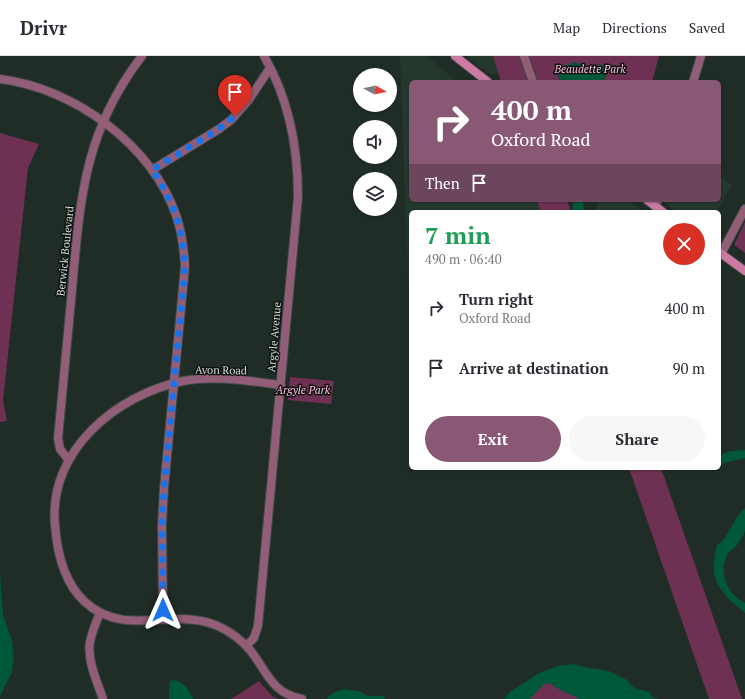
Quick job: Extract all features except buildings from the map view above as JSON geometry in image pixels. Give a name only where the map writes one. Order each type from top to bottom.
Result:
[{"type":"main road","points":[[455,56],[485,80]]},
{"type":"main road","points":[[721,254],[745,271]]},
{"type":"street","name":"Berwick Boulevard","points":[[68,460],[60,449],[58,438],[79,219],[88,166],[103,122],[122,87],[142,56]]},
{"type":"street","name":"Argyle Avenue","points":[[246,646],[254,638],[258,626],[297,210],[298,172],[290,121],[281,92],[264,56]]},
{"type":"street","points":[[694,80],[701,56]]},
{"type":"street","points":[[524,58],[532,80]]},
{"type":"street","points":[[152,170],[231,120],[248,101],[270,68]]},
{"type":"street","points":[[0,78],[26,84],[60,96],[83,108],[103,122],[134,149],[152,170],[167,194],[173,208],[183,242],[184,279],[173,384],[163,512],[163,620]]},
{"type":"street","points":[[721,251],[745,209]]},
{"type":"street","name":"Avon Road","points":[[100,613],[73,589],[64,568],[57,542],[54,523],[55,501],[60,479],[68,460],[92,430],[116,409],[140,395],[173,384],[193,380],[213,379],[281,385]]},
{"type":"street","points":[[103,699],[91,661],[89,649],[100,613],[126,621],[187,619],[210,623],[230,632],[246,646],[274,685],[287,694],[302,699]]},
{"type":"shaded area","points":[[400,56],[426,56],[456,80],[409,80],[409,202],[538,202],[540,210],[409,210],[409,303]]},
{"type":"shaded area","points":[[466,56],[493,56],[499,73],[490,74]]},
{"type":"shaded area","points":[[575,62],[584,66],[603,65],[608,68],[608,72],[604,80],[559,80],[558,75],[562,67]]},
{"type":"shaded area","points":[[721,177],[732,185],[717,210],[675,210],[664,202],[721,202]]},
{"type":"shaded area","points":[[574,202],[583,202],[584,210],[572,210]]},
{"type":"shaded area","points":[[597,202],[629,202],[641,210],[597,210]]},
{"type":"shaded area","points":[[745,450],[745,458],[721,464],[721,454],[731,451]]},
{"type":"shaded area","points":[[745,508],[745,530],[739,543],[727,555],[724,562],[724,576],[729,589],[734,595],[745,603],[745,613],[722,591],[715,577],[714,560],[716,548],[725,538]]},
{"type":"shaded area","points":[[0,574],[3,615],[12,641],[14,657],[12,672],[0,696]]},
{"type":"shaded area","points":[[574,664],[609,671],[627,680],[634,688],[649,692],[653,698],[661,699],[580,699],[549,683],[544,684],[530,699],[504,699],[510,692],[539,673],[558,666]]},
{"type":"shaded area","points":[[171,680],[182,683],[190,692],[193,699],[169,699],[169,684]]},
{"type":"shaded area","points":[[344,689],[358,691],[368,696],[382,696],[386,699],[326,699],[333,693]]},
{"type":"green space","name":"Beaudette Park","points":[[493,56],[659,56],[653,80],[500,80]]},
{"type":"green space","points":[[0,133],[39,144],[28,168],[3,401],[7,421],[0,422]]},
{"type":"green space","points":[[538,202],[568,202],[570,210],[540,210]]},
{"type":"green space","points":[[745,222],[745,253],[734,245]]},
{"type":"green space","name":"Argyle Park","points":[[290,377],[334,381],[331,404],[288,400]]},
{"type":"green space","points":[[630,470],[662,470],[742,699],[709,699]]},
{"type":"green space","points":[[587,669],[600,699],[523,699],[526,688]]},
{"type":"green space","points":[[259,681],[272,696],[278,699],[231,699]]},
{"type":"route","points":[[163,610],[162,524],[164,488],[184,279],[184,253],[181,231],[176,213],[167,194],[152,170],[219,129],[235,116]]}]
